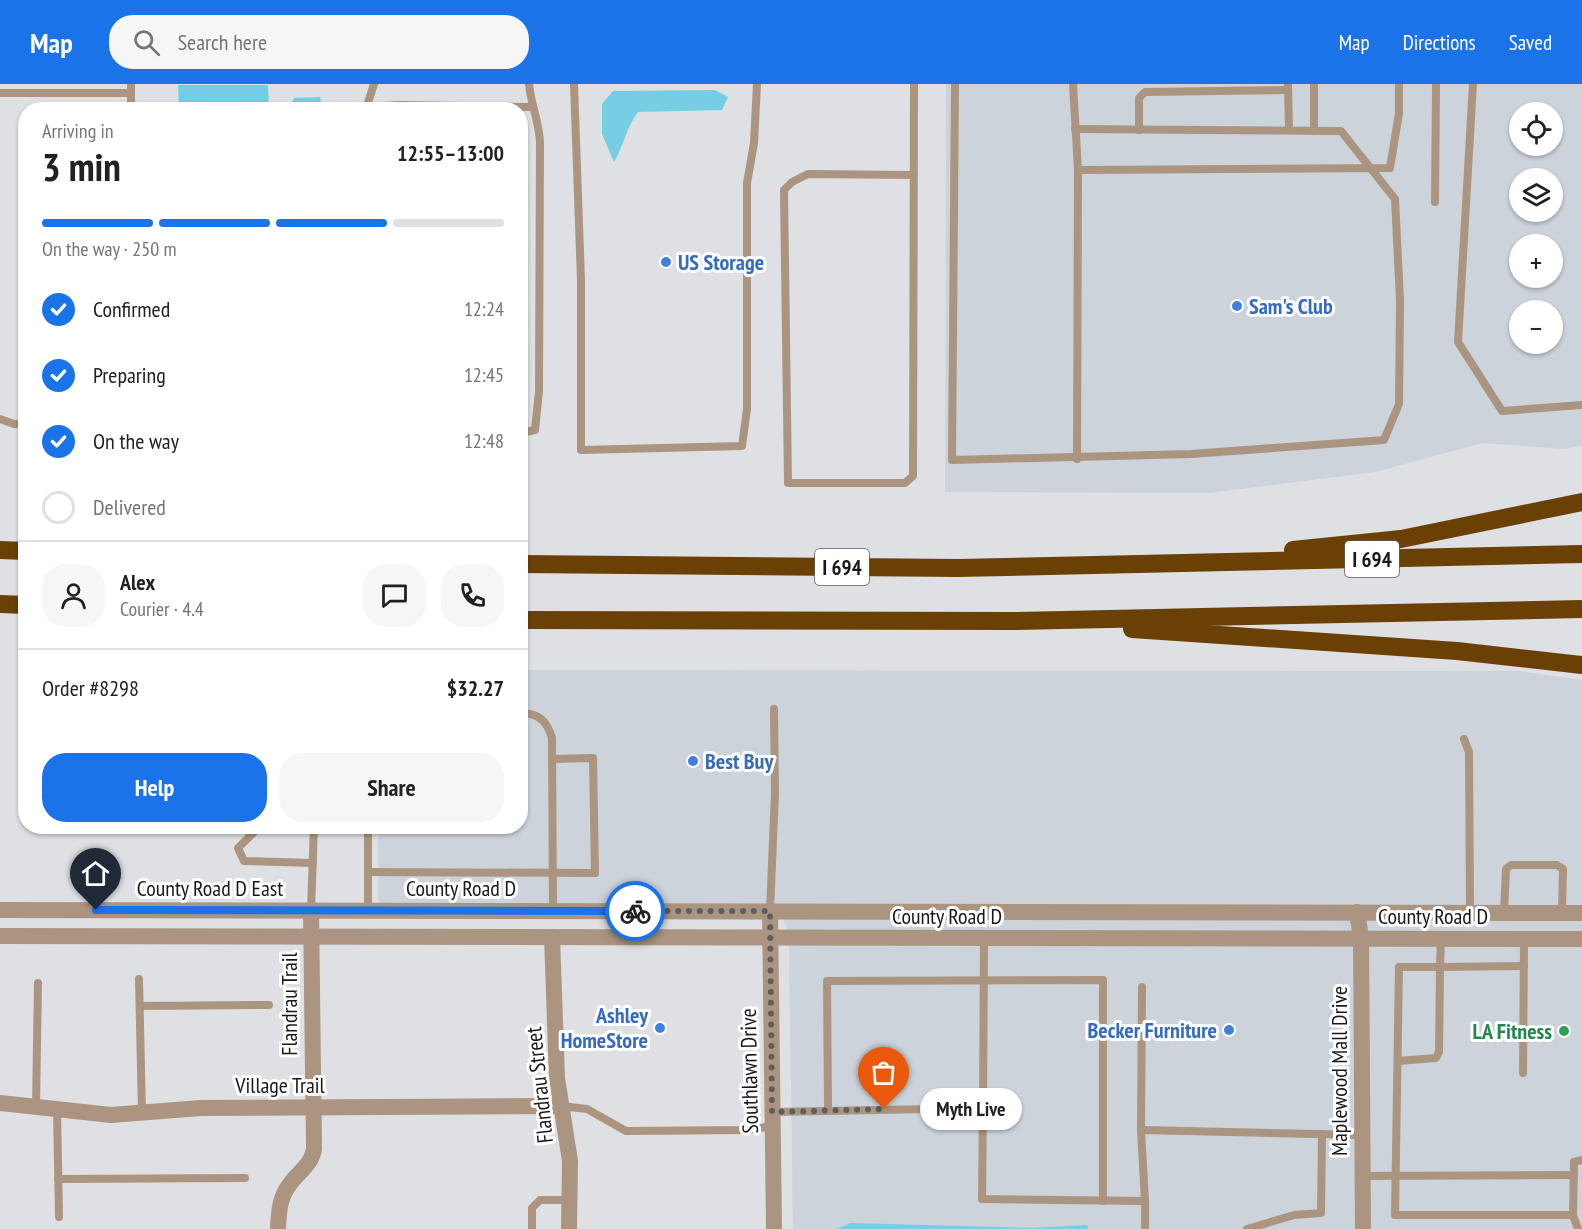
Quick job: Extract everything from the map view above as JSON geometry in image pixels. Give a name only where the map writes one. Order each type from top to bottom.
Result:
[{"type":"highway","points":[[1163,564],[1401,538],[1582,502]]},
{"type":"highway","points":[[0,550],[18,551]]},
{"type":"highway","name":"I 694","points":[[528,564],[958,568],[1582,554]]},
{"type":"highway","points":[[0,604],[18,605]]},
{"type":"highway","points":[[528,620],[1014,621],[1582,609]]},
{"type":"highway","points":[[1014,621],[1457,651],[1582,665]]},
{"type":"street","name":"County Road D East","points":[[0,910],[311,910]]},
{"type":"street","name":"County Road D","points":[[311,910],[1582,913]]},
{"type":"street","name":"Flandrau Trail","points":[[278,1229],[282,1198],[291,1181],[309,1164],[313,1154],[311,910]]},
{"type":"street","name":"Southlawn Drive","points":[[770,911],[774,1229]]},
{"type":"street","name":"Maplewood Mall Drive","points":[[1357,912],[1361,938],[1363,1229]]},
{"type":"street","points":[[0,936],[311,937]]},
{"type":"street","name":"County Road D","points":[[311,937],[1582,939]]},
{"type":"street","name":"Flandrau Street","points":[[552,937],[557,1078],[570,1161],[569,1229]]},
{"type":"street","name":"Village Trail","points":[[0,1103],[95,1115],[142,1115],[201,1108],[561,1106]]},
{"type":"lane","points":[[368,102],[374,84]]},
{"type":"lane","points":[[528,431],[535,430],[539,391],[540,142],[539,123],[531,107],[530,84]]},
{"type":"lane","points":[[574,84],[581,280],[581,450],[741,447],[747,409],[747,183],[754,143],[757,84]]},
{"type":"lane","points":[[914,84],[914,175],[913,476],[905,483],[788,483],[784,190],[792,182],[808,174],[914,175]]},
{"type":"lane","points":[[955,84],[952,460],[1077,459],[1191,454],[1384,440],[1399,404],[1400,300],[1395,199],[1341,131],[1075,129]]},
{"type":"lane","points":[[1073,84],[1078,170],[1077,459]]},
{"type":"lane","points":[[1314,84],[1314,131]]},
{"type":"lane","points":[[1078,170],[1372,170],[1390,168],[1399,112],[1399,84]]},
{"type":"lane","points":[[1436,84],[1436,202]]},
{"type":"lane","points":[[1473,84],[1458,342],[1502,411],[1582,405]]},
{"type":"lane","points":[[1139,130],[1139,98],[1145,92],[1288,87],[1289,130]]},
{"type":"lane","points":[[0,93],[131,89]]},
{"type":"lane","points":[[0,419],[18,424]]},
{"type":"lane","points":[[770,911],[775,793],[774,709]]},
{"type":"lane","points":[[528,714],[538,716],[549,728],[552,759],[553,911]]},
{"type":"lane","points":[[1464,739],[1469,752],[1470,912]]},
{"type":"lane","points":[[368,872],[595,873],[592,758],[552,759]]},
{"type":"lane","points":[[253,834],[238,848],[244,861],[313,863]]},
{"type":"lane","points":[[311,910],[314,834]]},
{"type":"lane","points":[[368,834],[368,910]]},
{"type":"lane","points":[[1504,913],[1506,869],[1511,866],[1557,865],[1563,869],[1562,913]]},
{"type":"lane","points":[[984,938],[982,1199],[1145,1201]]},
{"type":"lane","points":[[1398,1061],[1437,1058],[1441,938]]},
{"type":"lane","points":[[1523,1073],[1524,939]]},
{"type":"lane","points":[[1524,966],[1399,967],[1395,1215],[1573,1215]]},
{"type":"lane","points":[[139,979],[142,1115]]},
{"type":"lane","points":[[828,1109],[826,981],[1103,980],[1103,1201]]},
{"type":"lane","points":[[36,1106],[38,983]]},
{"type":"lane","points":[[1142,987],[1141,1130],[1145,1229]]},
{"type":"lane","points":[[140,1006],[269,1005]]},
{"type":"lane","points":[[561,1106],[587,1109],[626,1131],[748,1130],[772,1119],[828,1109],[983,1108]]},
{"type":"lane","points":[[57,1110],[58,1217]]},
{"type":"lane","points":[[1141,1130],[1362,1135]]},
{"type":"lane","points":[[1247,1229],[1294,1215],[1322,1213],[1322,1134]]},
{"type":"lane","points":[[1578,1229],[1573,1215],[1574,1162],[1582,1160]]},
{"type":"lane","points":[[1362,1176],[1574,1175]]},
{"type":"lane","points":[[58,1179],[245,1178]]},
{"type":"lane","points":[[532,1229],[532,1208],[540,1200],[569,1200]]},
{"type":"shaded area","points":[[946,84],[1582,84],[1582,445],[1565,449],[1483,443],[1375,472],[1209,493],[945,492]]},
{"type":"shaded area","points":[[528,670],[1519,671],[1582,680],[1582,1229],[793,1229],[789,937],[782,913],[378,911],[378,834],[528,834]]},
{"type":"water","points":[[178,85],[268,85],[269,102],[179,102]]},
{"type":"water","points":[[715,90],[728,97],[722,110],[638,112],[614,162],[602,134],[602,104],[613,91]]},
{"type":"water","points":[[320,97],[321,102],[293,102],[294,98]]},
{"type":"water","points":[[850,1223],[1033,1228],[1087,1225],[1088,1229],[837,1229]]},
{"type":"way so far","points":[[635,911],[770,911],[772,1112],[884,1109]]},
{"type":"place","name":"US Storage","points":[[666,262]]},
{"type":"place","name":"Sam's Club","points":[[1237,306]]},
{"type":"place","name":"Best Buy","points":[[693,761]]},
{"type":"place","name":"Ashley HomeStore","points":[[660,1028]]},
{"type":"place","name":"Becker Furniture","points":[[1229,1030]]},
{"type":"place","name":"LA Fitness","points":[[1564,1031]]},
{"type":"place","name":"Myth Live","points":[[884,1109]]},
{"type":"route","points":[[96,910],[635,911]]}]
